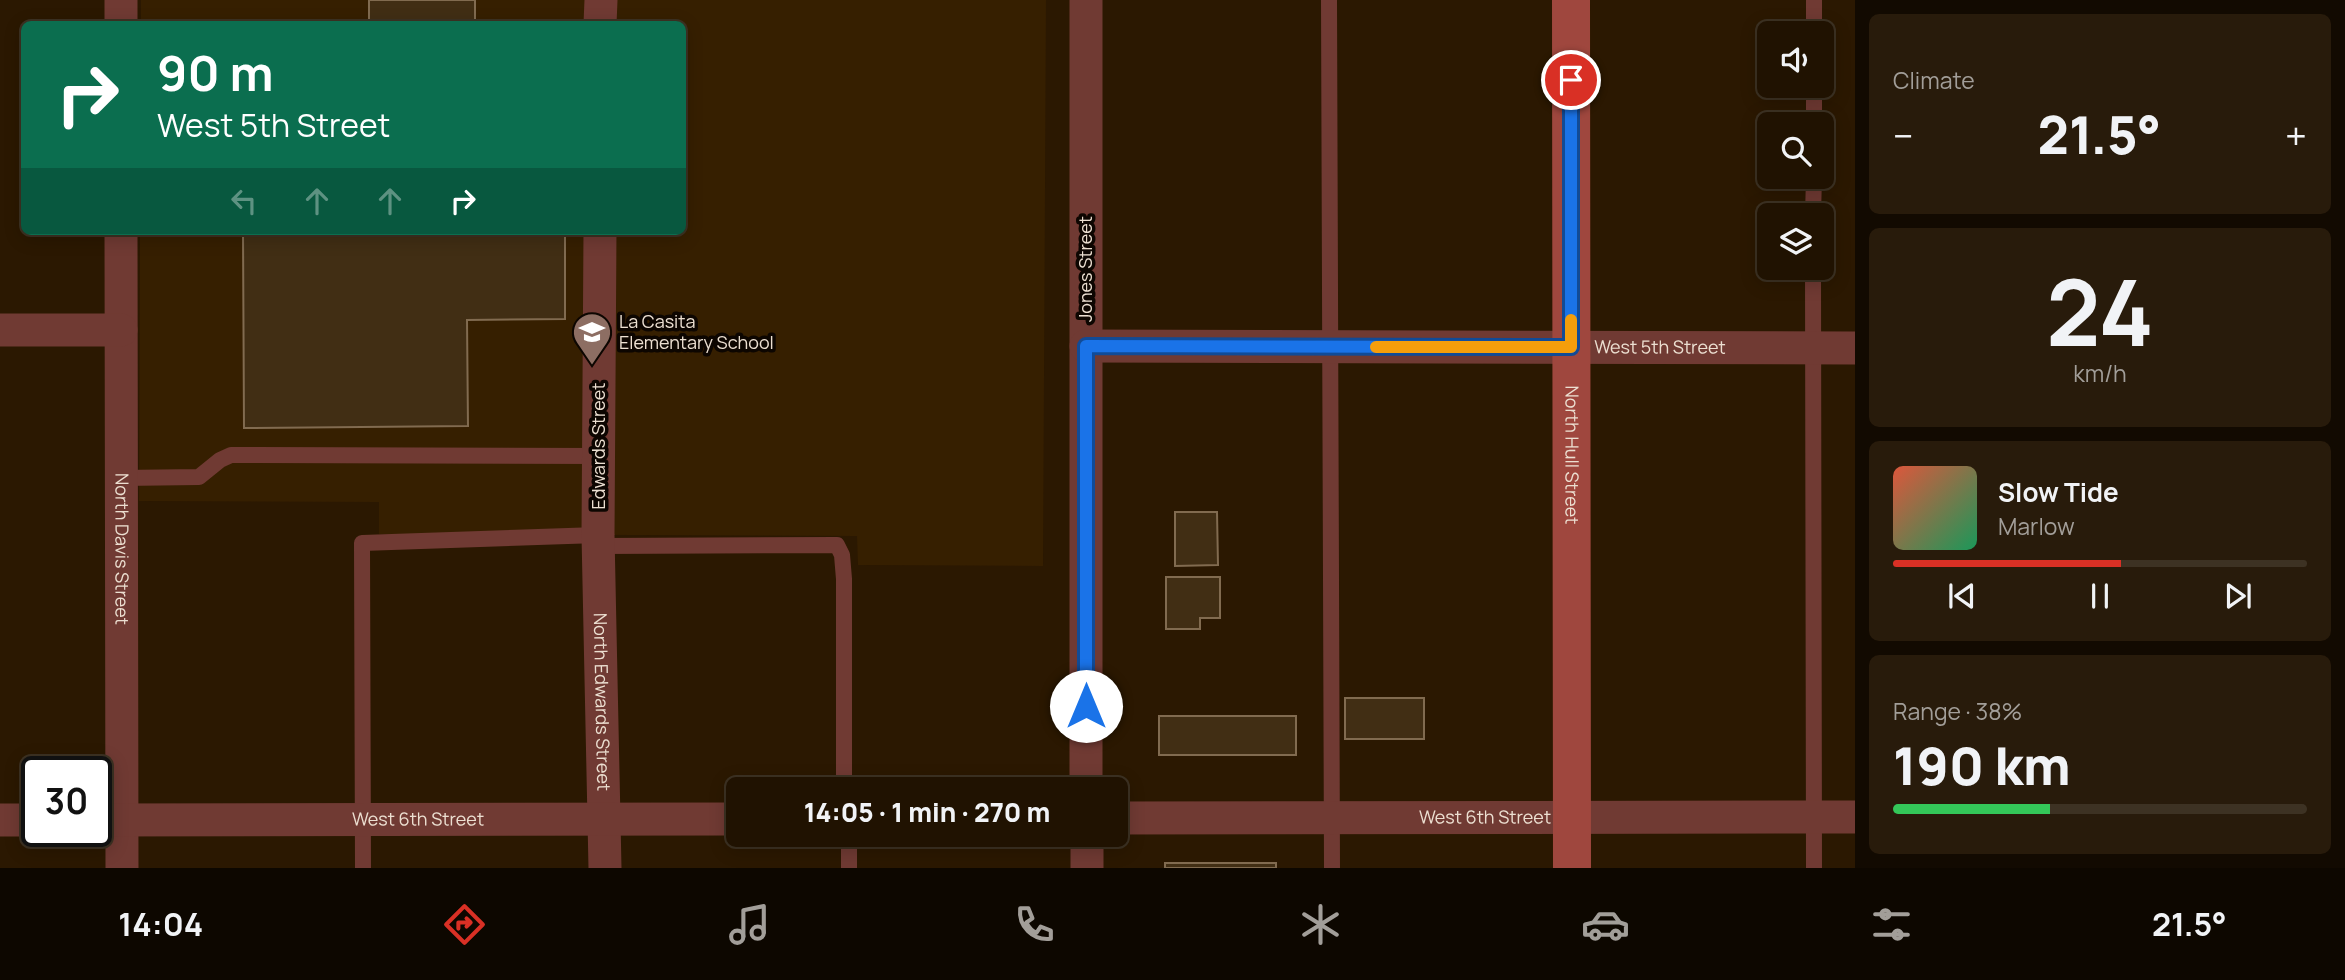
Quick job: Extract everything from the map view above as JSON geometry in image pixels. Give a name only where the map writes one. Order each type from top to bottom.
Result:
[{"type":"main road","name":"North Hull Street","points":[[1571,0],[1572,868]]},
{"type":"street","points":[[121,0],[121,21]]},
{"type":"street","points":[[600,21],[601,0]]},
{"type":"street","name":"Jones Street","points":[[1086,0],[1087,777]]},
{"type":"street","name":"North Davis Street","points":[[111,756],[121,478],[121,235]]},
{"type":"street","name":"Edwards Street","points":[[599,541],[600,235]]},
{"type":"street","points":[[0,330],[121,330]]},
{"type":"street","name":"West 5th Street","points":[[1086,346],[1855,348]]},
{"type":"street","name":"North Edwards Street","points":[[599,541],[605,868]]},
{"type":"street","name":"West 6th Street","points":[[1128,818],[1855,817]]},
{"type":"street","name":"West 6th Street","points":[[112,820],[726,819]]},
{"type":"street","points":[[0,820],[21,820]]},
{"type":"street","name":"North Davis Street","points":[[112,831],[122,868]]},
{"type":"street","points":[[1087,847],[1087,868]]},
{"type":"lane","points":[[1329,0],[1332,868]]},
{"type":"lane","points":[[1814,0],[1814,21]]},
{"type":"lane","points":[[1813,280],[1814,868]]},
{"type":"lane","points":[[121,478],[199,477],[219,460],[231,455],[599,456]]},
{"type":"lane","points":[[363,868],[362,543],[599,541],[837,545],[842,555],[844,579],[844,777]]},
{"type":"lane","points":[[849,847],[849,868]]},
{"type":"shaded area","name":"La Casita Elementary School","points":[[141,0],[1046,0],[1043,566],[858,565],[857,536],[379,534],[379,502],[139,501],[140,235],[686,235],[686,21],[141,21]]},
{"type":"building","points":[[369,0],[475,0],[475,21],[369,21]]},
{"type":"building","points":[[243,235],[565,235],[565,319],[467,320],[468,426],[244,428]]},
{"type":"building","points":[[1175,512],[1217,512],[1218,565],[1175,566]]},
{"type":"building","points":[[1166,577],[1220,577],[1220,618],[1200,618],[1200,629],[1166,629]]},
{"type":"building","points":[[1345,698],[1424,698],[1424,739],[1345,739]]},
{"type":"building","points":[[1159,716],[1296,716],[1296,755],[1159,755]]},
{"type":"building","points":[[1165,863],[1276,863],[1276,868],[1165,868]]},
{"type":"slow traffic","points":[[1376,347],[1571,347],[1571,320]]},
{"type":"place","name":"La Casita Elementary School","points":[[592,366]]},
{"type":"route","points":[[1086,706],[1086,346],[1571,347],[1571,80]]}]
